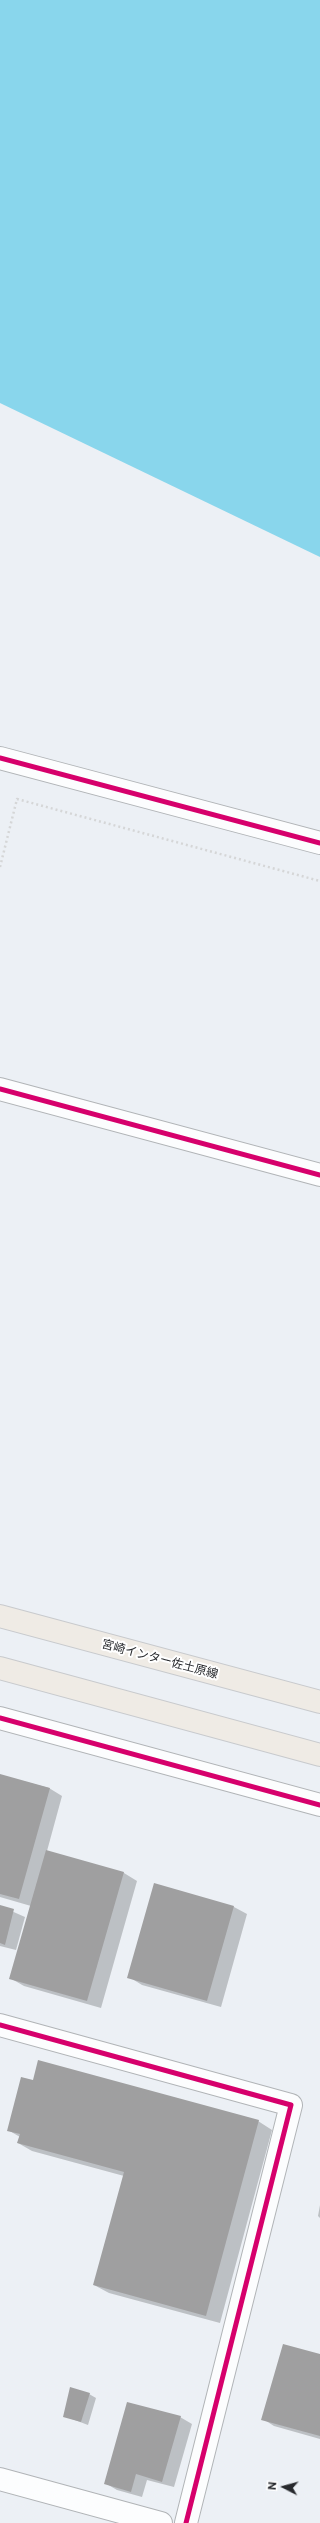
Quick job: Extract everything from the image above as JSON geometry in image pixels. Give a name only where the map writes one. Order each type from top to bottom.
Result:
[{"type":"main road","name":"宮崎インター佐土原線","points":[[0,1616],[320,1702]]},
{"type":"main road","points":[[0,1668],[320,1755]]},
{"type":"street","points":[[0,758],[320,843]]},
{"type":"street","points":[[0,1089],[320,1175]]},
{"type":"street","points":[[0,1718],[320,1804]]},
{"type":"street","points":[[0,2025],[290,2105],[186,2523]]},
{"type":"street","points":[[0,2479],[161,2523]]},
{"type":"path","points":[[0,867],[17,799],[320,881]]},
{"type":"water","points":[[0,0],[320,0],[320,557],[0,403]]},
{"type":"building","points":[[0,1774],[50,1788],[19,1899],[0,1894]]},
{"type":"building","points":[[46,1850],[124,1872],[87,2001],[9,1979]]},
{"type":"building","points":[[154,1883],[234,1906],[207,2001],[127,1978]]},
{"type":"building","points":[[0,1905],[14,1909],[5,1945],[0,1943]]},
{"type":"building","points":[[38,2060],[259,2120],[206,2316],[93,2285],[124,2172],[17,2143],[20,2134],[7,2131],[21,2077],[33,2080]]},
{"type":"building","points":[[283,2344],[320,2354],[320,2436],[261,2420]]},
{"type":"building","points":[[70,2387],[90,2393],[81,2422],[63,2417]]},
{"type":"building","points":[[127,2402],[181,2416],[162,2482],[136,2474],[131,2492],[104,2484]]},
{"type":"cycle path","points":[[0,758],[320,843]]},
{"type":"cycle path","points":[[0,1089],[320,1175]]},
{"type":"cycle path","points":[[0,1718],[320,1805]]},
{"type":"cycle path","points":[[0,2025],[291,2105],[186,2523]]}]
